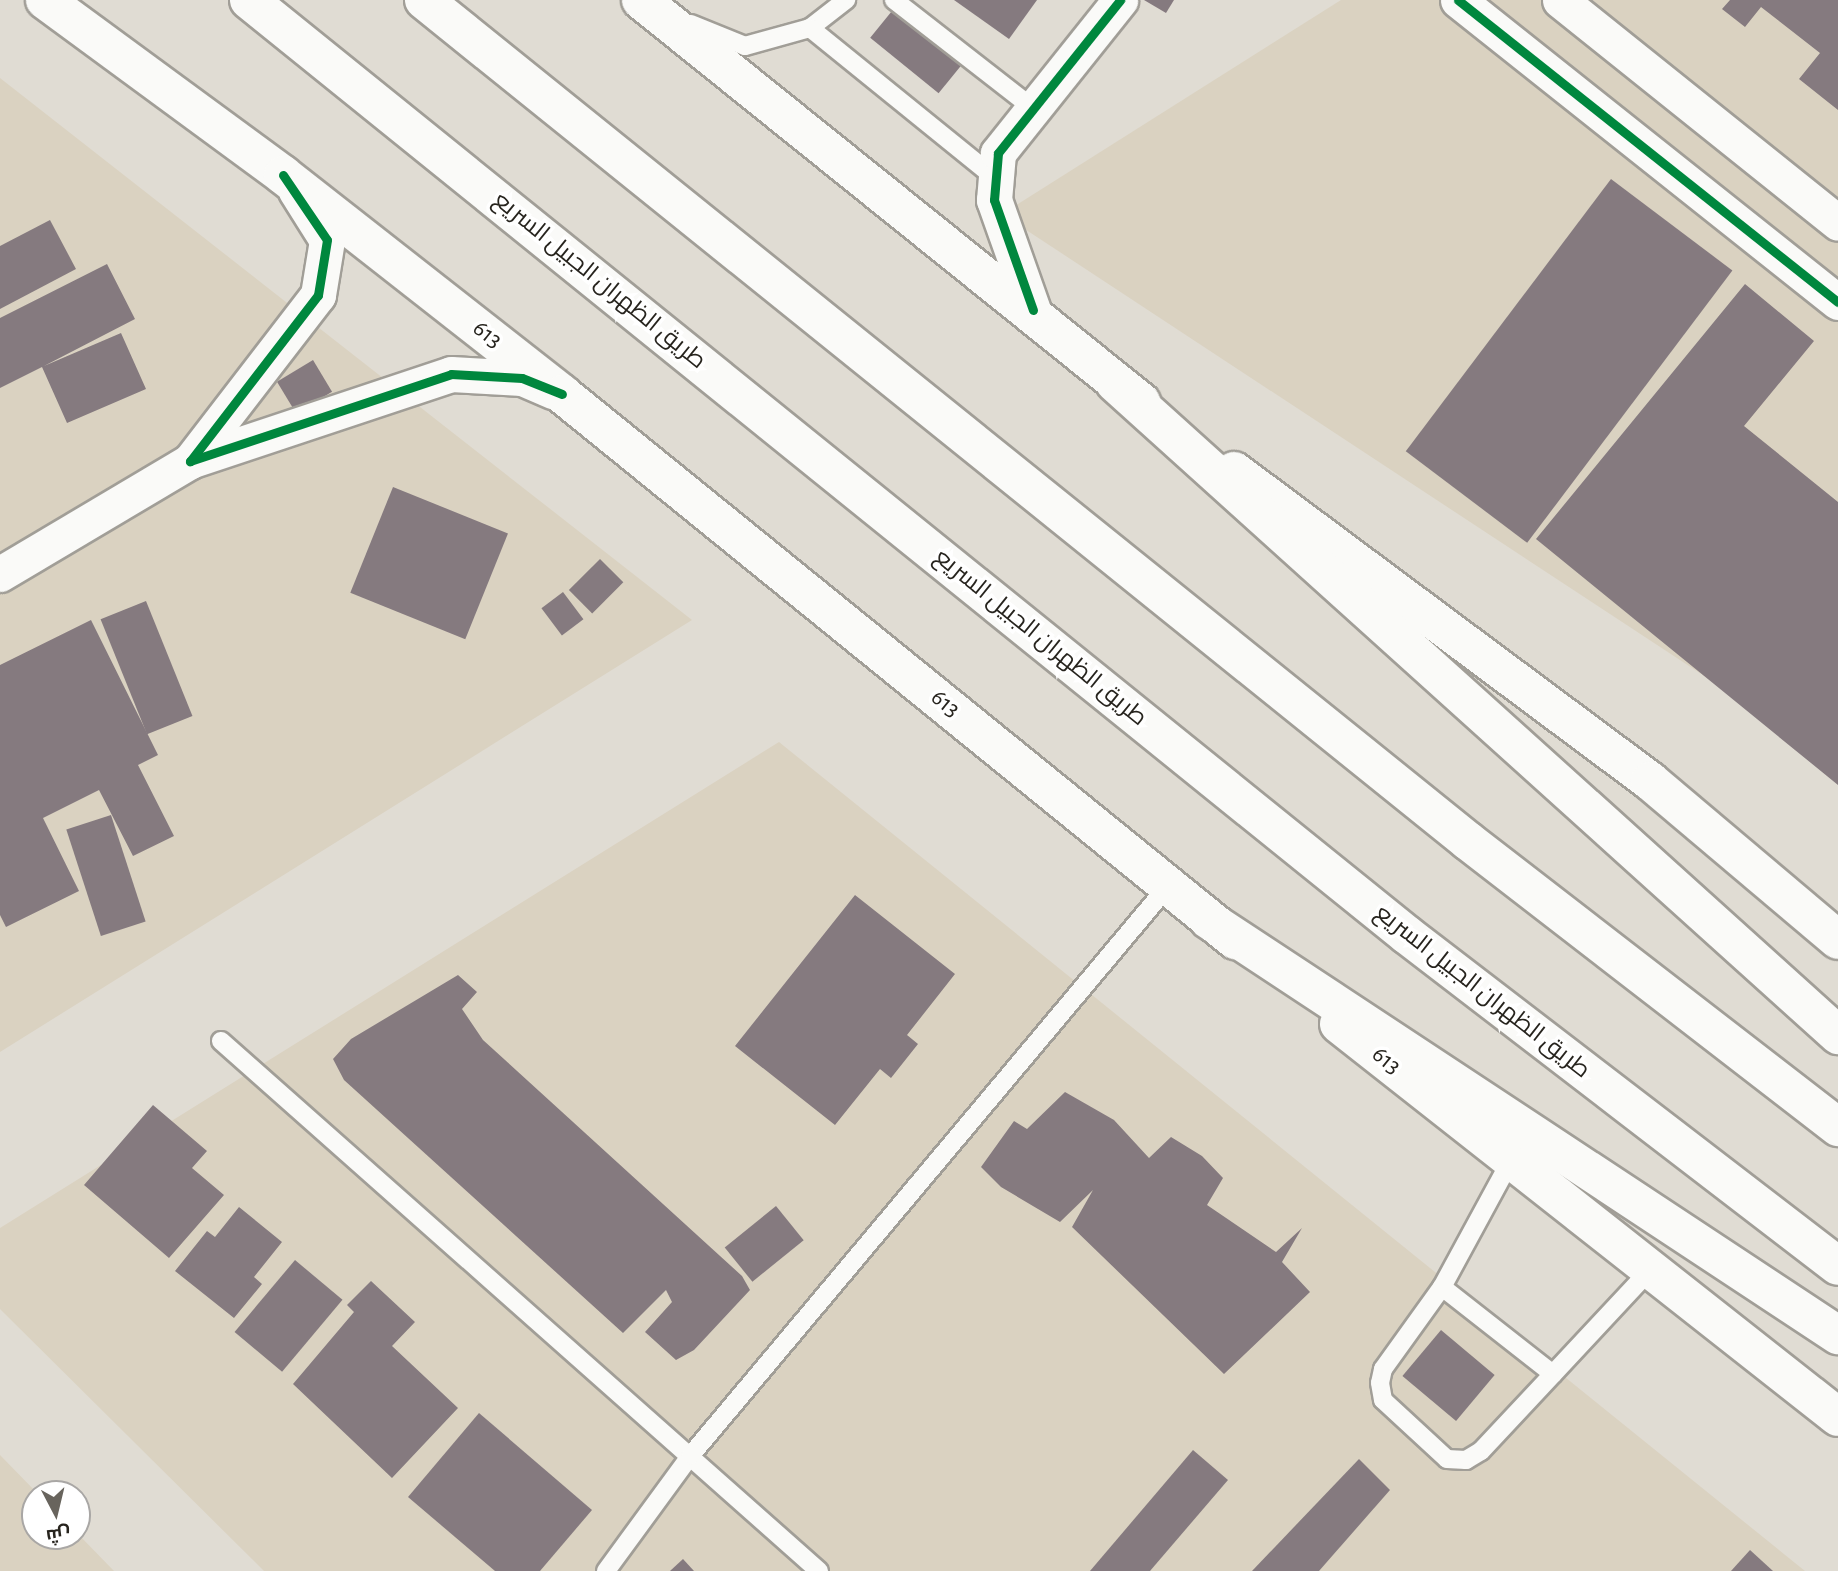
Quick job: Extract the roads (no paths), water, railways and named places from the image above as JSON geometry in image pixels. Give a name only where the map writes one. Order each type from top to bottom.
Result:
[{"type":"main road","name":"613","points":[[45,0],[283,175],[562,394],[1209,920],[1648,1272],[1838,1417]]},
{"type":"main road","name":"طريق الظهران الجبيل السريع","points":[[249,0],[1407,935],[1838,1266]]},
{"type":"main road","points":[[424,0],[1468,841],[1838,1127]]},
{"type":"main road","points":[[646,2],[1033,310],[1838,1035]]},
{"type":"main road","points":[[1115,383],[1650,780],[1838,940]]},
{"type":"main road","points":[[1209,920],[1838,1335]]},
{"type":"street","points":[[1033,310],[994,200],[993,176],[998,153],[1120,0]]},
{"type":"street","points":[[1458,0],[1838,302]]},
{"type":"street","points":[[1560,0],[1838,223]]},
{"type":"street","points":[[190,461],[318,295],[327,240],[283,175]]},
{"type":"street","points":[[0,574],[190,461],[451,374],[522,378],[562,394]]},
{"type":"lane","points":[[646,2],[745,46],[810,28],[846,0]]},
{"type":"lane","points":[[894,0],[1034,109]]},
{"type":"lane","points":[[810,28],[993,176]]},
{"type":"lane","points":[[606,1571],[691,1455],[1168,886]]},
{"type":"lane","points":[[221,1041],[819,1571]]},
{"type":"lane","points":[[1511,1160],[1442,1287],[1382,1369],[1380,1383],[1383,1400],[1447,1459],[1466,1460],[1481,1451],[1648,1272]]},
{"type":"lane","points":[[1442,1287],[1553,1374]]}]
